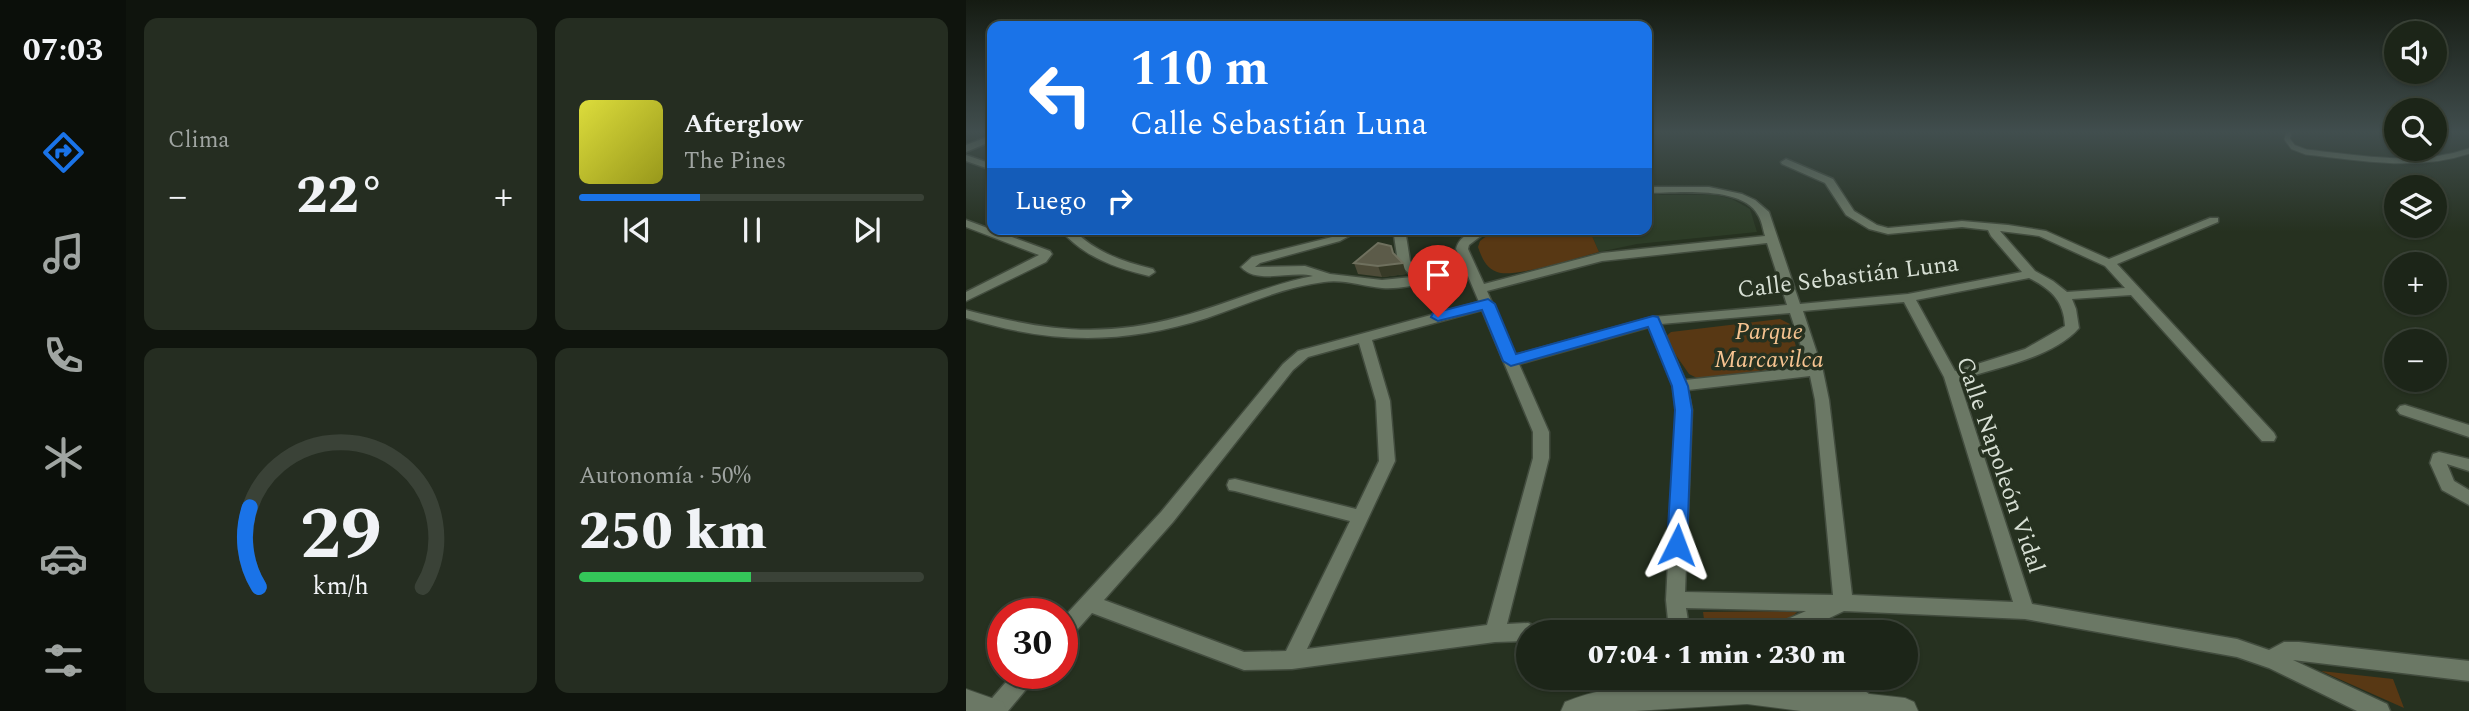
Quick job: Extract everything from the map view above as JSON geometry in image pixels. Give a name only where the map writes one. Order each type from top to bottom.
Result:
[{"type":"street","points":[[1795,166],[1829,181],[1850,214],[1873,227],[1903,231],[1962,224],[2042,233],[2109,263],[2268,437]]},
{"type":"street","points":[[1652,190],[1720,191],[1742,196],[1763,212],[1816,371],[1822,400],[1843,603]]},
{"type":"street","points":[[2109,263],[2214,220]]},
{"type":"street","points":[[966,223],[987,231]]},
{"type":"street","points":[[1993,227],[1995,234],[2031,274],[2066,296],[2136,291]]},
{"type":"street","points":[[966,298],[1042,259],[1046,254],[997,235]]},
{"type":"street","points":[[1071,235],[1091,250],[1131,269],[1149,272]]},
{"type":"street","points":[[1326,277],[1321,273],[1305,270],[1253,272],[1247,267],[1256,260],[1344,235]]},
{"type":"street","points":[[1400,235],[1404,262],[1420,278]]},
{"type":"street","points":[[1476,235],[1463,244],[1462,249],[1541,432],[1541,458],[1495,633]]},
{"type":"street","points":[[1078,615],[1167,517],[1288,366],[1303,354],[1613,255],[1772,239]]},
{"type":"street","points":[[966,314],[1005,327],[1053,336],[1116,333],[1184,321],[1264,292],[1326,277],[1390,285],[1469,264]]},
{"type":"street","name":"Calle Sebastián Luna","points":[[1511,361],[1653,321],[1908,298],[2031,274]]},
{"type":"street","points":[[1951,376],[2040,349],[2056,341],[2072,328],[2072,314],[2066,296]]},
{"type":"street","name":"Calle Napoleón Vidal","points":[[1908,298],[1951,376],[2025,611]]},
{"type":"street","points":[[1653,321],[1680,386],[1684,410],[1675,600],[1678,620]]},
{"type":"street","points":[[1292,660],[1387,461],[1388,437],[1383,401],[1364,336]]},
{"type":"street","points":[[1680,386],[1816,371]]},
{"type":"street","points":[[2406,410],[2469,431]]},
{"type":"street","points":[[2469,465],[2446,458],[2439,458],[2438,463],[2448,485],[2469,498]]},
{"type":"street","points":[[1235,485],[1362,517]]},
{"type":"street","points":[[1675,600],[1843,603],[2025,611],[2237,648],[2274,661],[2380,711]]},
{"type":"street","points":[[1089,603],[1244,661],[1292,660],[1516,632]]},
{"type":"street","points":[[1806,620],[1843,603]]},
{"type":"street","points":[[2274,661],[2284,650],[2469,671]]},
{"type":"street","points":[[966,702],[994,711],[1013,689]]},
{"type":"street","points":[[1626,699],[1646,690]]},
{"type":"street","points":[[1843,690],[1872,706]]},
{"type":"street","points":[[1574,711],[1626,699],[1747,692],[1905,711]]},
{"type":"shaded area","points":[[1652,195],[1716,195],[1732,199],[1750,209],[1757,232],[1637,244],[1599,252],[1592,235],[1652,235]]},
{"type":"green space","points":[[1488,235],[1592,235],[1599,252],[1531,270],[1505,273],[1497,272],[1487,265],[1478,247],[1480,241]]},
{"type":"green space","name":"Parque Marcavilca","points":[[1780,319],[1790,324],[1800,362],[1792,369],[1699,379],[1689,374],[1664,338],[1671,332]]},
{"type":"green space","points":[[1798,611],[1789,620],[1704,620],[1703,612]]},
{"type":"green space","points":[[2321,671],[2393,679],[2404,708]]},
{"type":"building","points":[[1378,243],[1391,246],[1393,253],[1403,263],[1378,266],[1354,263]]},
{"type":"route","points":[[1438,317],[1488,304],[1511,361],[1653,321],[1680,386],[1684,410],[1677,545]]}]
